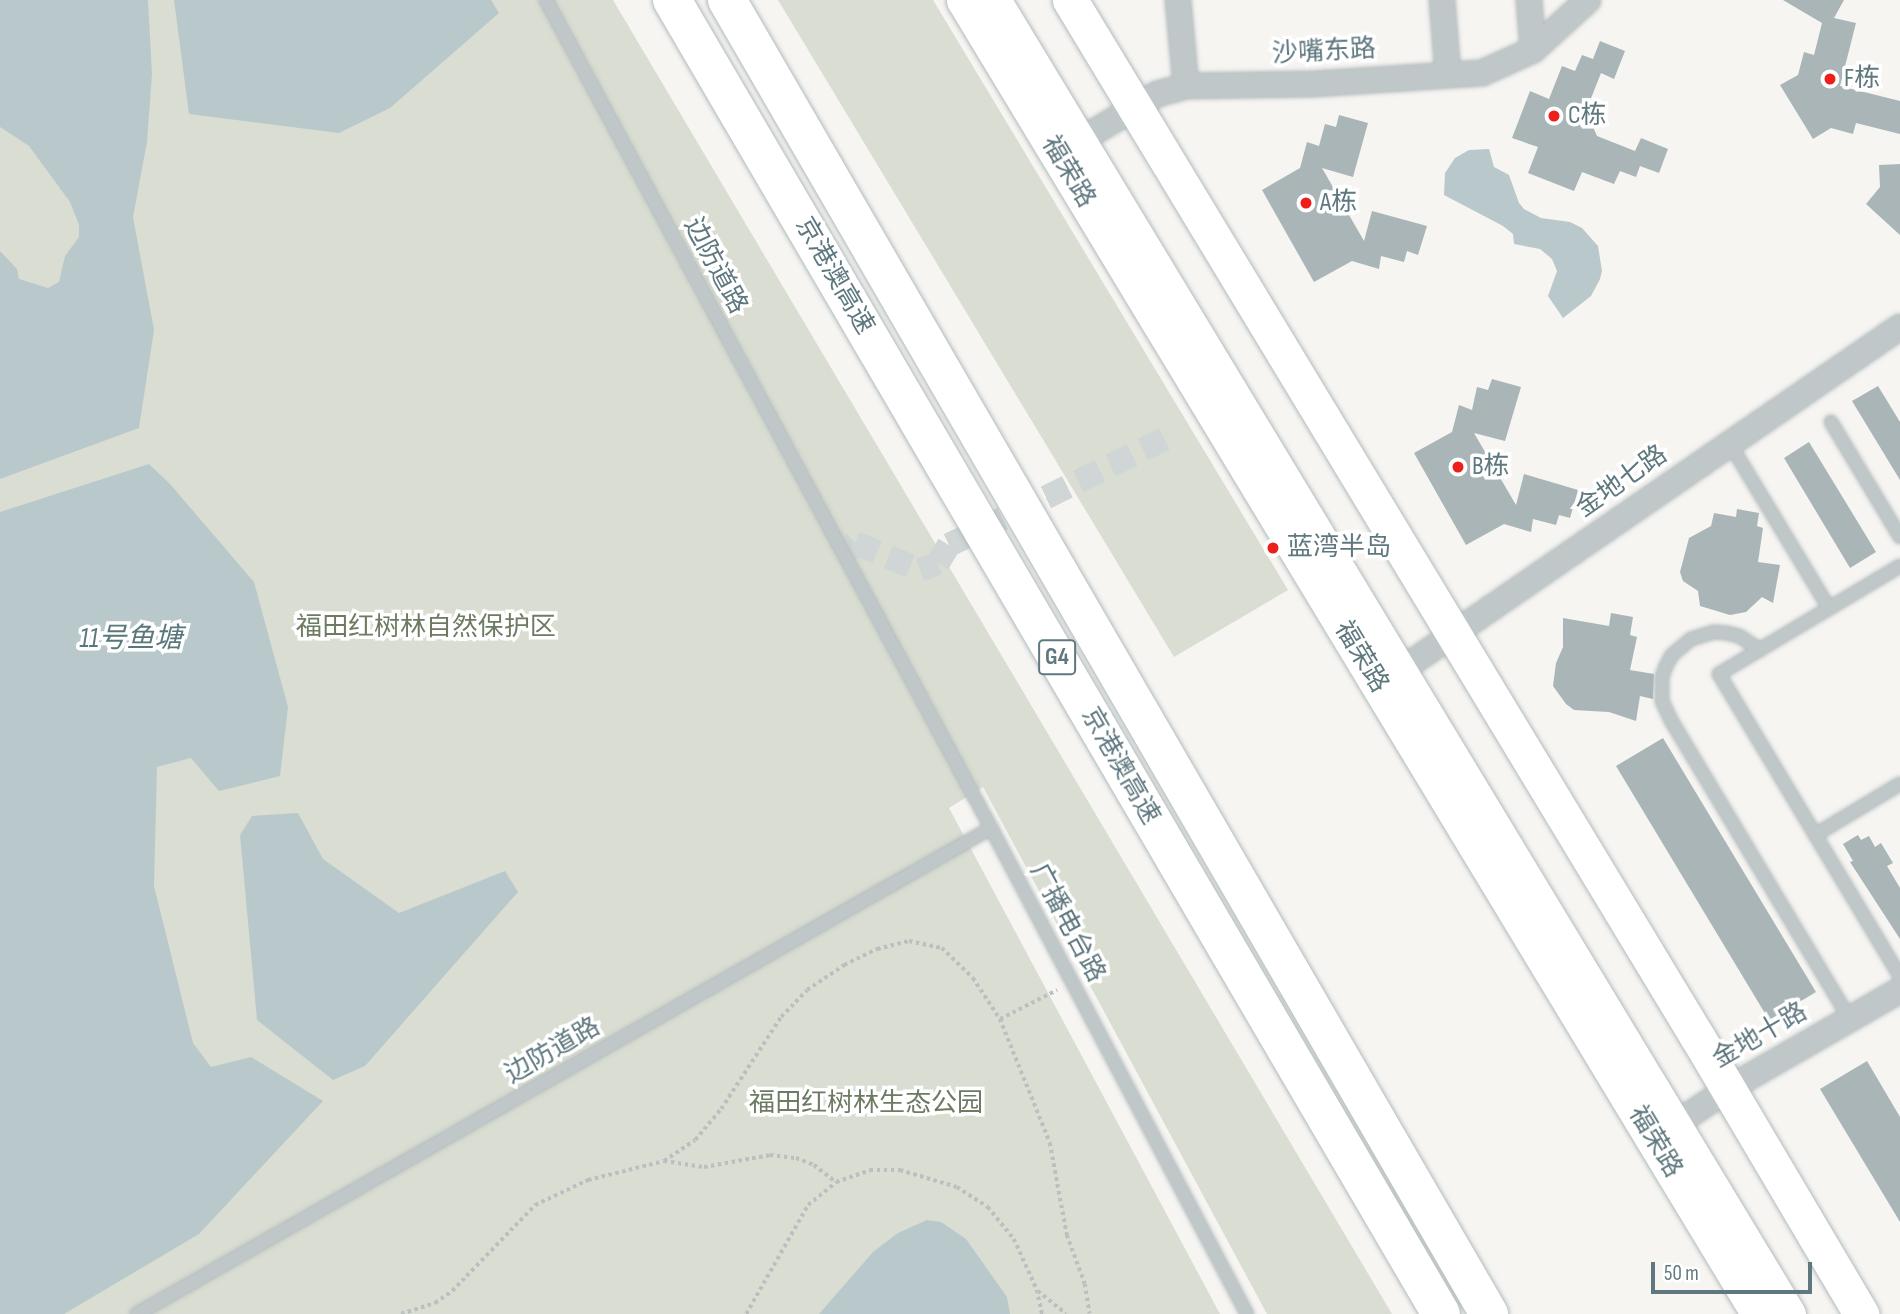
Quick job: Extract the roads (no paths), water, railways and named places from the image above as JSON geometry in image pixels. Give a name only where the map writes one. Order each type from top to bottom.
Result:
[{"type":"highway","name":"京港澳高速","points":[[673,0],[1441,1314]]},
{"type":"highway","name":"京港澳高速","points":[[727,0],[1489,1314]]},
{"type":"main road","name":"福荣路","points":[[964,0],[1068,148],[1389,678],[1663,1132],[1759,1314]]},
{"type":"main road","name":"福荣路","points":[[993,0],[1068,148]]},
{"type":"main road","points":[[1070,0],[1861,1314]]},
{"type":"main road","name":"福荣路","points":[[1663,1132],[1788,1314]]},
{"type":"street","points":[[1178,0],[1186,86]]},
{"type":"street","points":[[1442,0],[1448,75]]},
{"type":"street","points":[[1529,0],[1533,50]]},
{"type":"street","name":"沙嘴东路","points":[[1068,148],[1157,94],[1186,86],[1313,84],[1482,73],[1533,50],[1588,0]]},
{"type":"street","name":"金地七路","points":[[1389,678],[1900,327]]},
{"type":"street","name":"金地十路","points":[[1663,1132],[1728,1089],[1900,990]]},
{"type":"lane","name":"边防道路","points":[[546,0],[844,554]]},
{"type":"lane","points":[[1831,422],[1900,537]]},
{"type":"lane","points":[[1730,444],[1829,608]]},
{"type":"lane","name":"广播电台路","points":[[844,554],[1247,1314]]},
{"type":"lane","points":[[1900,566],[1718,674],[1900,976]]},
{"type":"lane","points":[[1760,650],[1750,642],[1727,633],[1714,632],[1691,639],[1672,655],[1666,666],[1662,677],[1662,701],[1672,722],[1850,1018]]},
{"type":"lane","points":[[1815,835],[1900,784]]},
{"type":"lane","name":"边防道路","points":[[138,1314],[991,828]]},
{"type":"water","points":[[0,0],[148,0],[152,74],[147,142],[133,217],[154,330],[139,428],[0,479],[0,251],[17,269],[19,279],[48,288],[59,282],[65,256],[79,237],[79,225],[70,202],[29,146],[0,127]]},
{"type":"water","points":[[174,0],[491,0],[499,13],[390,108],[339,133],[189,114]]},
{"type":"water","points":[[1489,149],[1494,167],[1509,175],[1519,203],[1524,209],[1541,218],[1570,222],[1582,228],[1598,246],[1602,271],[1600,279],[1591,296],[1563,318],[1548,296],[1557,271],[1552,259],[1540,249],[1514,244],[1513,234],[1503,226],[1444,195],[1445,173],[1455,158],[1469,150]]},
{"type":"water","name":"11号鱼塘","points":[[149,464],[170,484],[254,582],[288,707],[280,776],[219,791],[191,758],[157,767],[154,886],[193,1043],[211,1067],[251,1057],[323,1101],[199,1234],[64,1314],[0,1314],[0,512]]},
{"type":"water","points":[[298,813],[323,859],[399,913],[505,871],[518,892],[365,1066],[333,1080],[257,1020],[240,835],[252,816]]},
{"type":"water","points":[[927,1220],[941,1222],[966,1239],[1007,1297],[1010,1314],[819,1314],[873,1252],[898,1233]]},
{"type":"tunnel","points":[[844,554],[855,543],[920,570],[938,563],[949,545],[1175,434]]},
{"type":"place","name":"F栋","points":[[1830,79]]},
{"type":"place","name":"C栋","points":[[1554,116]]},
{"type":"place","name":"A栋","points":[[1306,203]]},
{"type":"place","name":"B栋","points":[[1458,467]]},
{"type":"place","name":"蓝湾半岛","points":[[1273,548]]},
{"type":"park label","name":"福田红树林自然保护区","points":[[426,628]]},
{"type":"park label","name":"福田红树林生态公园","points":[[866,1104]]}]
